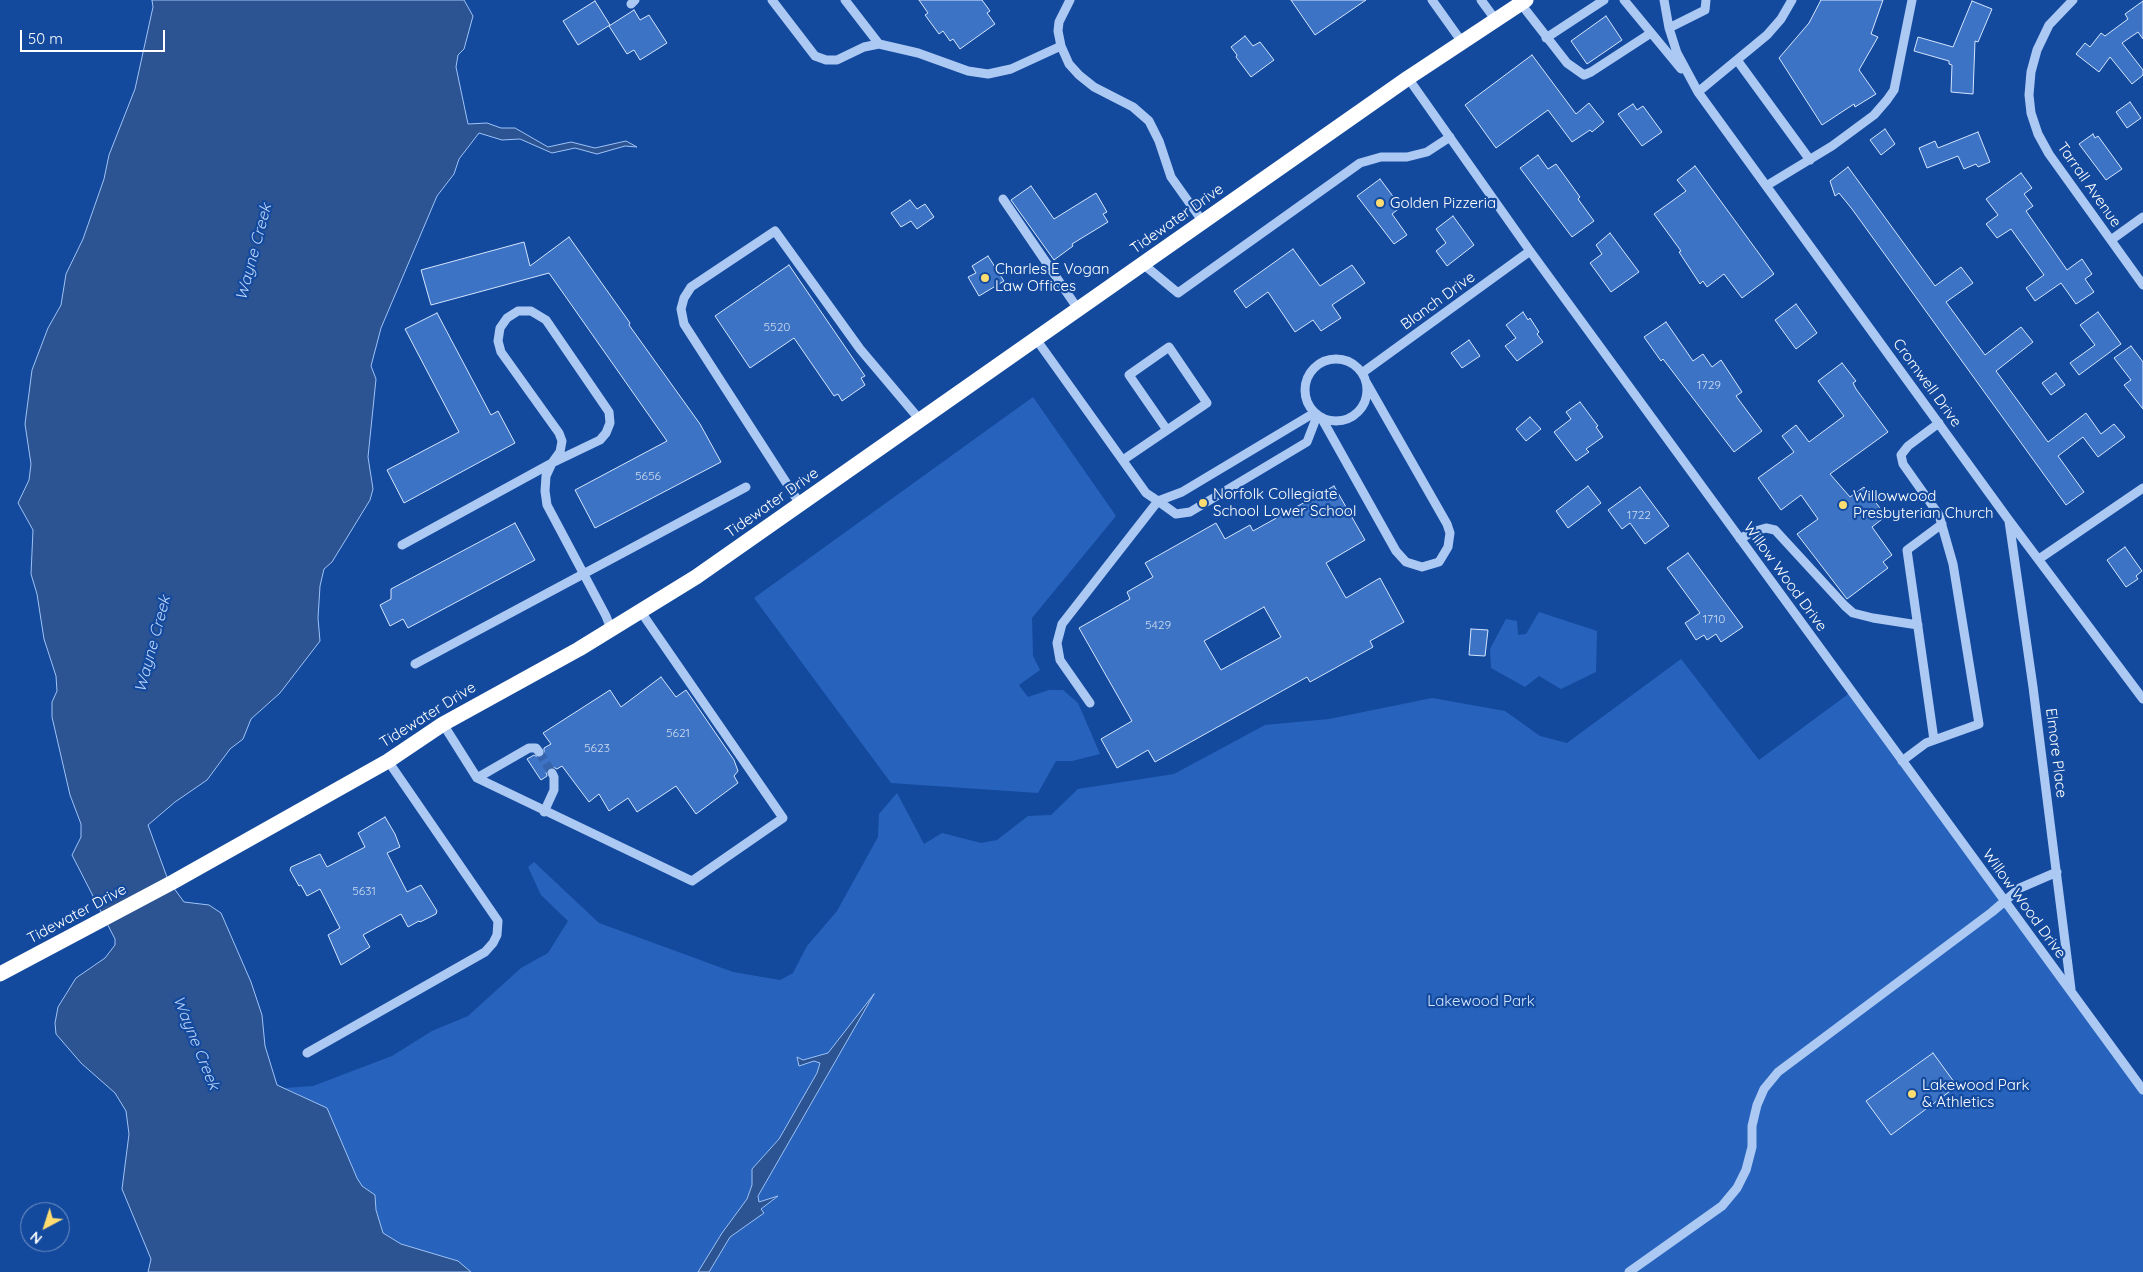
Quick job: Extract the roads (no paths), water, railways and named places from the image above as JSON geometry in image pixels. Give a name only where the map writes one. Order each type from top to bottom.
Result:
[{"type":"highway","name":"Tidewater Drive","points":[[1,971],[99,922],[388,761],[443,724],[641,612],[696,577],[1408,78],[1523,2]]},
{"type":"street","points":[[772,0],[815,56],[826,60],[837,60],[864,47],[879,44],[918,53],[968,72],[988,74],[1011,69],[1060,46]]},
{"type":"street","points":[[845,0],[879,44]]},
{"type":"street","points":[[1070,0],[1059,22],[1060,46],[1069,64],[1079,76],[1094,87],[1134,107],[1149,121],[1160,141],[1171,177],[1204,222]]},
{"type":"street","points":[[1481,0],[1496,19]]},
{"type":"street","points":[[1546,38],[1604,0]]},
{"type":"street","name":"Cromwell Drive","points":[[1624,0],[1692,82]]},
{"type":"street","name":"Cromwell Drive","points":[[1664,0],[1677,53],[1698,92],[2008,519],[2143,699]]},
{"type":"street","points":[[1670,28],[1705,10],[1706,0]]},
{"type":"street","points":[[1698,92],[1767,35],[1781,18],[1792,0]]},
{"type":"street","points":[[1766,186],[1810,160],[1874,115],[1894,90],[1912,0]]},
{"type":"street","name":"Tarrall Avenue","points":[[2073,0],[2049,25],[2037,50],[2031,72],[2029,95],[2031,113],[2038,134],[2049,154],[2143,285]]},
{"type":"street","points":[[1434,1],[1462,42]]},
{"type":"street","points":[[1523,2],[1546,38],[1567,63],[1584,74],[1591,72],[1651,33]]},
{"type":"street","points":[[1737,60],[1810,160]]},
{"type":"street","name":"Willow Wood Drive","points":[[1408,78],[1530,251],[2143,1090]]},
{"type":"street","points":[[1143,264],[1178,293],[1360,164],[1381,157],[1407,157],[1427,152],[1450,137]]},
{"type":"street","points":[[1003,199],[1078,310]]},
{"type":"street","points":[[2111,240],[2143,217]]},
{"type":"street","points":[[800,504],[684,324],[681,310],[684,298],[691,287],[774,231],[860,349],[920,420]]},
{"type":"street","name":"Blanch Drive","points":[[1362,373],[1530,251]]},
{"type":"street","points":[[402,545],[552,463],[600,440],[606,434],[610,423],[609,412],[546,320],[531,311],[518,311],[507,318],[500,328],[498,341],[501,352],[560,433],[562,441],[560,452],[552,463],[545,484],[547,506],[606,616],[611,629]]},
{"type":"street","points":[[1036,339],[1146,493],[1176,514],[1190,512],[1307,442],[1318,416]]},
{"type":"street","points":[[1123,460],[1207,403],[1170,347],[1129,375],[1167,430]]},
{"type":"street","points":[[1335,359],[1345,360],[1354,365],[1362,373],[1366,382],[1447,524],[1450,532],[1448,547],[1439,562],[1422,567],[1406,562],[1396,551],[1318,416],[1307,402],[1304,392],[1309,373],[1324,361],[1335,359]]},
{"type":"street","points":[[1090,703],[1060,660],[1057,643],[1062,624],[1158,501],[1182,492],[1318,416],[1340,421],[1350,418],[1358,412],[1364,403],[1367,393],[1366,382]]},
{"type":"street","points":[[1902,761],[1926,743],[1978,724],[1953,564],[1940,514],[1903,464],[1901,455],[1908,446],[1939,422]]},
{"type":"street","points":[[415,664],[746,487]]},
{"type":"street","points":[[2039,559],[2143,488]]},
{"type":"street","name":"Elmore Place","points":[[2008,519],[2033,687],[2072,992]]},
{"type":"street","points":[[1934,740],[1907,550],[1942,524]]},
{"type":"street","points":[[1740,539],[1752,532],[1766,528],[1774,530],[1845,606],[1853,612],[1873,618],[1918,625]]},
{"type":"street","points":[[443,724],[477,778],[544,812],[692,881],[783,818],[641,612]]},
{"type":"street","points":[[477,778],[529,748],[536,748],[539,752]]},
{"type":"street","points":[[307,1053],[485,952],[497,935],[498,920],[388,761]]},
{"type":"street","points":[[544,812],[554,790],[554,777],[552,773]]},
{"type":"street","points":[[1629,1272],[1722,1206],[1737,1188],[1746,1170],[1752,1147],[1752,1126],[1757,1105],[1764,1089],[1778,1072],[1992,912],[2020,888],[2057,872]]},
{"type":"water","name":"Wayne Creek","points":[[152,0],[464,0],[473,16],[464,49],[458,55],[456,67],[468,124],[487,123],[501,128],[515,128],[548,147],[571,142],[595,148],[626,141],[637,147],[625,146],[597,154],[575,148],[552,153],[520,139],[502,140],[479,133],[459,159],[454,174],[437,196],[381,328],[371,366],[376,379],[368,457],[373,489],[370,500],[332,562],[324,569],[320,586],[318,618],[320,641],[280,693],[251,719],[243,739],[230,749],[207,780],[175,802],[148,825],[168,880],[184,902],[209,905],[221,913],[251,982],[262,1015],[265,1046],[277,1085],[327,1108],[357,1178],[362,1186],[375,1195],[376,1210],[383,1233],[401,1244],[458,1261],[471,1272],[148,1272],[151,1259],[122,1189],[129,1134],[126,1111],[115,1093],[81,1063],[56,1034],[55,1023],[58,1007],[76,978],[105,958],[115,945],[115,939],[72,855],[81,837],[81,824],[70,795],[52,717],[52,702],[57,691],[56,676],[44,639],[37,594],[31,574],[33,530],[18,503],[29,480],[31,464],[25,424],[32,370],[48,328],[61,305],[66,274],[83,239],[104,179],[109,155],[135,89],[153,7]]},
{"type":"water","points":[[874,994],[758,1196],[759,1202],[778,1196],[761,1209],[764,1213],[730,1237],[709,1272],[698,1272],[722,1233],[747,1199],[752,1185],[752,1169],[779,1139],[817,1073],[820,1063],[814,1061],[799,1066],[797,1057],[803,1060],[828,1053]]},
{"type":"tunnel","points":[[539,752],[552,773]]},
{"type":"place","name":"Golden Pizzeria","points":[[1380,203]]},
{"type":"place","name":"Charles E Vogan Law Offices","points":[[985,278]]},
{"type":"place","name":"Norfolk Collegiate School Lower School","points":[[1203,503]]},
{"type":"place","name":"Willowwood Presbyterian Church","points":[[1843,505]]},
{"type":"place","name":"Lakewood Park & Athletics","points":[[1912,1094]]},
{"type":"park label","name":"Lakewood Park","points":[[1481,1001]]}]
